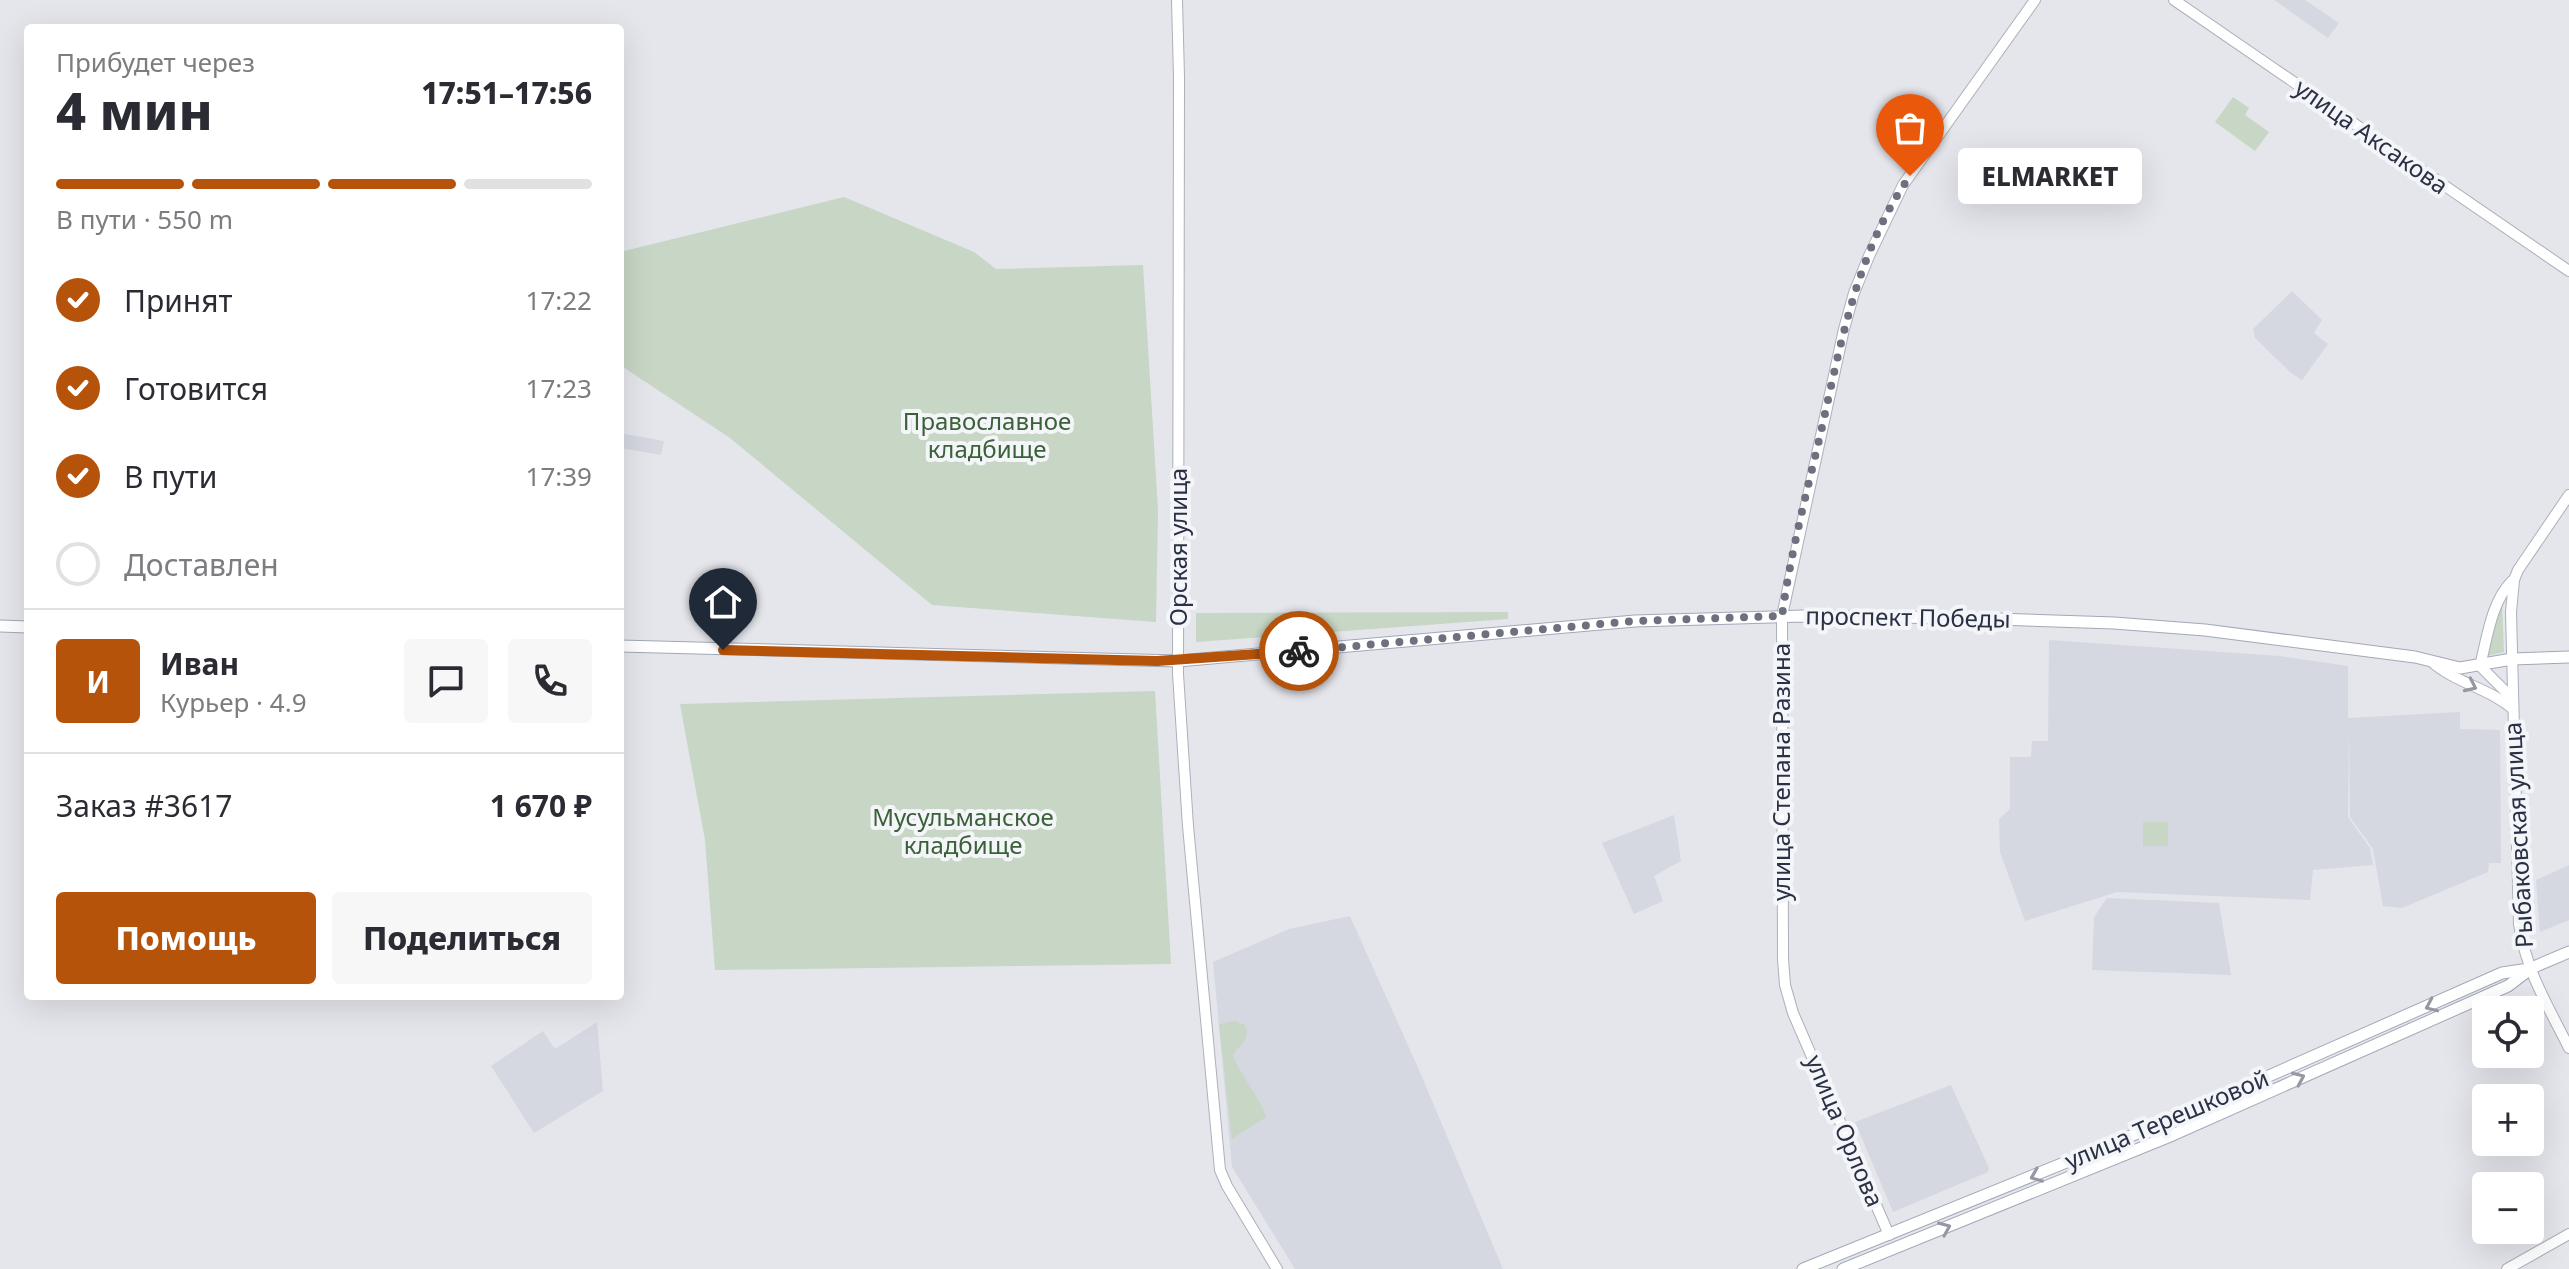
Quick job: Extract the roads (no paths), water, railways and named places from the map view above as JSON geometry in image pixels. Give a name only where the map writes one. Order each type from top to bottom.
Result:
[{"type":"main road","name":"Орская улица","points":[[1177,0],[1178,661],[1188,826],[1218,1160],[1227,1186],[1277,1269]]},
{"type":"main road","name":"улица Степана Разина","points":[[1799,1027],[1785,985],[1782,946],[1782,616],[1844,329],[1869,256],[1903,185],[2035,0]]},
{"type":"main road","name":"улица Аксакова","points":[[2174,0],[2569,271]]},
{"type":"main road","points":[[2513,704],[2480,666],[2500,597],[2569,495]]},
{"type":"main road","name":"Рыбаковская улица","points":[[2514,580],[2511,612],[2519,924],[2529,969],[2569,1048]]},
{"type":"main road","name":"проспект Победы","points":[[624,646],[1178,661],[1635,621],[1782,616],[2114,623],[2205,630],[2431,661],[2460,668],[2512,659],[2569,657]]},
{"type":"main road","points":[[0,626],[24,627]]},
{"type":"main road","points":[[2431,661],[2450,676],[2513,704]]},
{"type":"main road","name":"улица Терешковой","points":[[1803,1269],[2147,1129],[2502,973],[2529,969],[2569,952]]},
{"type":"main road","name":"улица Терешковой","points":[[1843,1269],[2168,1137],[2508,986],[2529,969]]},
{"type":"main road","name":"улица Орлова","points":[[1799,1027],[1889,1235]]},
{"type":"main road","points":[[2507,1269],[2569,1234]]},
{"type":"place","name":"ELMARKET","points":[[1910,176]]},
{"type":"park label","name":"Православное кладбище","points":[[987,436]]},
{"type":"park label","name":"Мусульманское кладбище","points":[[963,832]]}]
